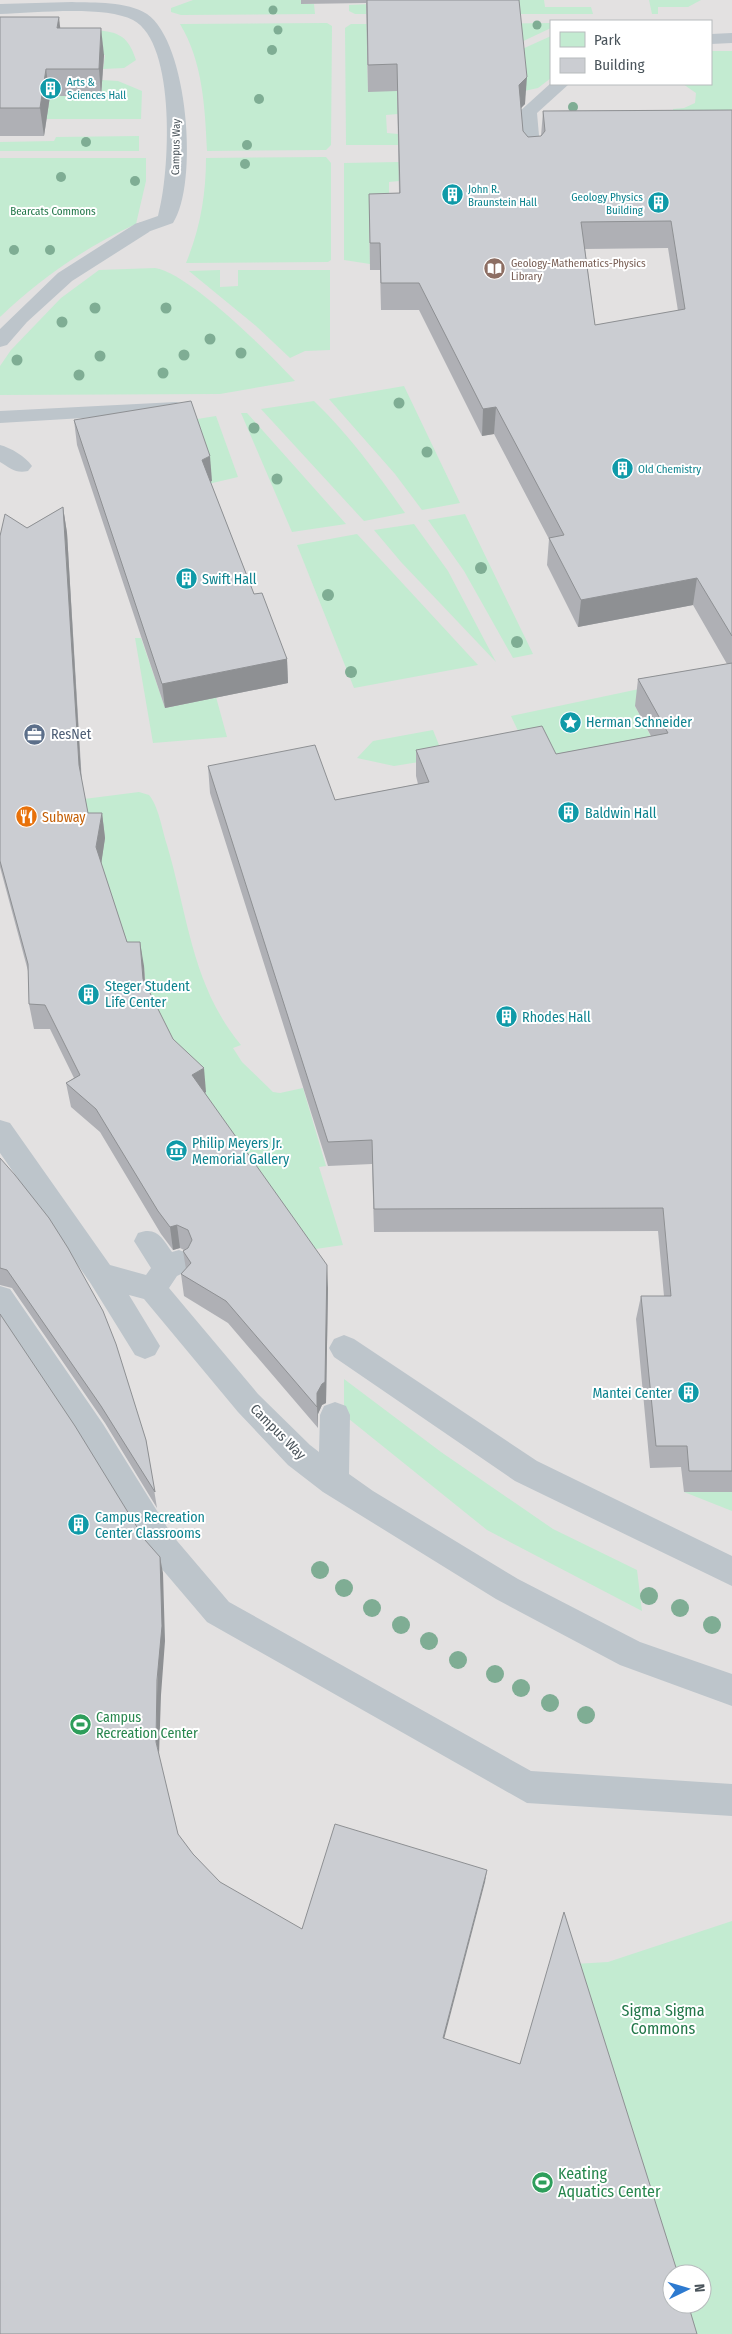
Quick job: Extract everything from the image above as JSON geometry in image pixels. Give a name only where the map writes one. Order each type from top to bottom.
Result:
[{"type":"street","name":"Campus Way","points":[[0,9],[91,9],[128,12],[151,25],[158,36],[170,69],[176,110],[175,182],[171,208],[166,219],[142,228],[65,277],[20,318],[0,341]]},
{"type":"street","points":[[712,39],[732,38]]},
{"type":"street","points":[[532,158],[528,112],[559,85]]},
{"type":"street","points":[[0,417],[187,407]]},
{"type":"street","points":[[41,416],[55,434]]},
{"type":"street","points":[[0,452],[21,466]]},
{"type":"street","points":[[0,1131],[101,1275],[145,1346]]},
{"type":"street","name":"Campus Way","points":[[148,1241],[248,1403],[299,1455],[334,1482],[507,1589],[632,1654],[732,1690]]},
{"type":"street","points":[[101,1275],[166,1273]]},
{"type":"street","points":[[0,1298],[92,1433],[161,1545],[218,1612],[528,1787],[732,1800]]},
{"type":"street","points":[[344,1348],[526,1471],[732,1572]]},
{"type":"street","points":[[334,1482],[336,1415]]},
{"type":"shaded area","points":[[0,0],[732,0],[732,2334],[0,2334]]},
{"type":"green space","points":[[193,0],[301,0],[301,4],[314,4],[315,14],[181,15],[171,12],[171,8]]},
{"type":"green space","points":[[459,0],[544,0],[545,7],[591,7],[593,14],[355,14],[349,11],[349,5]]},
{"type":"green space","points":[[649,0],[701,0],[688,7],[658,7],[658,14],[652,14]]},
{"type":"green space","points":[[327,23],[332,26],[331,145],[326,150],[207,151],[204,102],[198,70],[194,54],[180,24]]},
{"type":"green space","points":[[550,23],[550,28],[517,44],[448,24]]},
{"type":"green space","points":[[351,24],[437,24],[367,51],[368,91],[397,91],[398,114],[386,115],[387,133],[398,134],[398,145],[346,145],[345,28]]},
{"type":"green space","points":[[91,30],[107,31],[125,39],[133,51],[136,60],[124,68],[103,69],[105,55],[60,55]]},
{"type":"green space","points":[[550,36],[550,79],[538,88],[524,91],[520,50]]},
{"type":"green space","points":[[712,51],[732,51],[732,137],[677,138],[673,109],[684,108],[695,103],[696,93],[684,85],[712,85]]},
{"type":"green space","points":[[102,80],[118,81],[142,91],[141,119],[46,119],[50,96]]},
{"type":"green space","points":[[139,136],[139,151],[0,151],[0,142],[54,141],[56,137]]},
{"type":"green space","points":[[326,157],[331,163],[331,260],[328,262],[186,263],[201,212],[206,158]]},
{"type":"green space","name":"Bearcats Commons","points":[[0,158],[146,158],[146,181],[136,224],[99,243],[64,265],[0,317]]},
{"type":"green space","points":[[399,162],[399,181],[389,182],[389,202],[369,221],[370,264],[344,260],[344,163]]},
{"type":"green space","points":[[155,268],[170,273],[207,299],[248,334],[295,381],[220,394],[0,395],[0,366],[11,350],[61,298],[99,270]]},
{"type":"green space","points":[[220,270],[220,287],[238,286],[238,270],[330,270],[330,350],[305,351],[290,358],[256,326],[189,271]]},
{"type":"green space","points":[[404,386],[460,503],[422,510],[395,474],[329,399]]},
{"type":"green space","points":[[314,401],[362,455],[405,513],[364,521],[261,409]]},
{"type":"green space","points":[[241,413],[247,413],[346,524],[292,532]]},
{"type":"green space","points":[[216,416],[238,477],[204,485],[191,420]]},
{"type":"green space","points":[[465,514],[533,654],[513,658],[464,571],[428,520]]},
{"type":"green space","points":[[414,524],[448,571],[496,662],[401,562],[374,530]]},
{"type":"green space","points":[[357,534],[478,665],[354,688],[297,545]]},
{"type":"green space","points":[[135,638],[141,638],[165,708],[216,697],[227,737],[153,743]]},
{"type":"green space","points":[[720,672],[635,706],[663,760],[529,754],[511,716]]},
{"type":"green space","points":[[433,730],[447,765],[419,762],[394,766],[357,758],[373,741]]},
{"type":"green space","points":[[139,792],[149,795],[158,812],[193,949],[202,975],[212,999],[241,1045],[233,1048],[242,1062],[273,1092],[280,1093],[303,1088],[326,1166],[319,1167],[343,1245],[302,1251],[201,1095],[206,1092],[146,1004],[144,967],[131,967],[92,838],[84,799]]},
{"type":"green space","points":[[344,1379],[441,1452],[553,1529],[637,1570],[642,1611],[487,1530],[344,1415]]},
{"type":"green space","points":[[732,1491],[732,1511],[684,1492]]},
{"type":"green space","name":"Sigma Sigma Commons","points":[[732,1921],[732,2334],[690,2334],[684,2314],[712,2314],[712,2264],[669,2264],[574,1964],[608,1962]]},
{"type":"building","points":[[367,0],[519,0],[527,77],[519,85],[523,131],[528,137],[541,136],[545,131],[543,111],[732,110],[732,636],[697,578],[581,600],[549,538],[564,535],[496,407],[483,409],[419,283],[381,283],[380,243],[370,243],[369,194],[400,193],[397,64],[368,65]],"holes":[[[671,221],[685,309],[595,325],[581,222]]]},
{"type":"building","points":[[0,17],[59,17],[57,28],[101,28],[99,69],[46,69],[40,108],[0,108]]},
{"type":"building","name":"Swift Hall","points":[[191,401],[210,456],[202,460],[254,594],[262,593],[287,659],[162,684],[74,420]]},
{"type":"building","name":"Steger Student Life Center","points":[[63,507],[79,765],[88,813],[102,813],[96,847],[127,942],[140,942],[143,979],[173,1039],[204,1068],[192,1075],[327,1265],[325,1382],[317,1393],[317,1407],[226,1301],[181,1274],[191,1263],[183,1251],[188,1248],[192,1240],[188,1230],[177,1225],[170,1227],[158,1211],[96,1109],[66,1083],[80,1075],[45,1005],[29,1004],[28,964],[0,861],[0,536],[5,514],[27,528]]},
{"type":"building","name":"Rhodes Hall","points":[[732,663],[732,1471],[689,1471],[687,1446],[656,1446],[641,1296],[671,1296],[663,1208],[374,1209],[372,1140],[328,1142],[208,766],[315,745],[335,800],[429,782],[416,750],[542,726],[556,754],[668,733],[638,679]]},
{"type":"building","points":[[0,1158],[49,1218],[103,1311],[116,1344],[146,1440],[155,1492],[101,1406],[7,1270],[0,1268]]},
{"type":"building","name":"Campus Recreation Center","points":[[0,1314],[75,1426],[145,1540],[160,1557],[162,1626],[157,1680],[156,1742],[178,1834],[193,1854],[220,1882],[302,1929],[335,1824],[487,1870],[443,2038],[520,2064],[564,1912],[675,2264],[662,2264],[662,2314],[691,2314],[697,2334],[0,2334]]},
{"type":"place","name":"Arts & Sciences Hall","points":[[51,88]]},
{"type":"place","name":"John R. Braunstein Hall","points":[[452,195]]},
{"type":"place","name":"Geology Physics Building","points":[[659,203]]},
{"type":"place","name":"Geology-Mathematics-Physics Library","points":[[495,269]]},
{"type":"place","name":"Old Chemistry","points":[[622,469]]},
{"type":"place","name":"Swift Hall","points":[[186,579]]},
{"type":"place","name":"Herman Schneider","points":[[570,722]]},
{"type":"place","name":"ResNet","points":[[35,734]]},
{"type":"place","name":"Baldwin Hall","points":[[569,813]]},
{"type":"place","name":"Subway","points":[[26,817]]},
{"type":"place","name":"Steger Student Life Center","points":[[89,994]]},
{"type":"place","name":"Rhodes Hall","points":[[506,1017]]},
{"type":"place","name":"Philip Meyers Jr. Memorial Gallery","points":[[176,1151]]},
{"type":"place","name":"Mantei Center","points":[[688,1393]]},
{"type":"place","name":"Campus Recreation Center Classrooms","points":[[79,1525]]},
{"type":"place","name":"Campus Recreation Center","points":[[80,1725]]},
{"type":"place","name":"Keating Aquatics Center","points":[[542,2182]]}]
